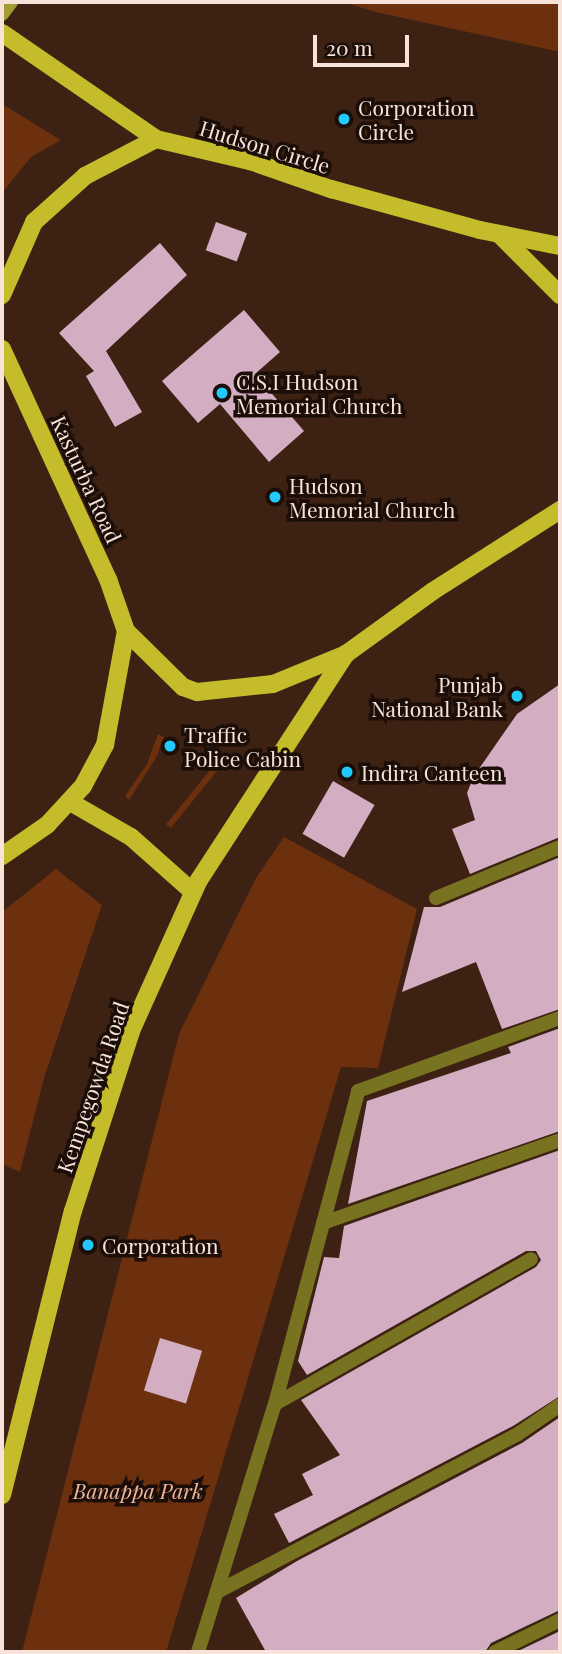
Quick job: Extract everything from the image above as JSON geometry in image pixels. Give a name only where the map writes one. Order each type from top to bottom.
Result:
[{"type":"main road","points":[[2,14],[11,2]]},
{"type":"main road","name":"Hudson Circle","points":[[2,33],[156,139],[500,235],[560,295]]},
{"type":"main road","points":[[2,295],[34,222],[85,176],[156,139]]},
{"type":"main road","points":[[500,235],[560,246]]},
{"type":"main road","name":"Kasturba Road","points":[[2,349],[108,579],[125,631]]},
{"type":"main road","points":[[125,631],[183,687],[197,692],[273,684],[346,654],[433,591],[560,510]]},
{"type":"main road","points":[[2,856],[72,803],[105,745],[125,631]]},
{"type":"main road","name":"Kempegowda Road","points":[[2,1495],[73,1211],[131,1031],[193,892],[346,654]]},
{"type":"main road","points":[[72,803],[131,837],[193,892]]},
{"type":"street","points":[[436,898],[560,847]]},
{"type":"street","points":[[198,1652],[275,1404],[358,1091],[560,1018]]},
{"type":"street","points":[[323,1223],[560,1140]]},
{"type":"street","points":[[275,1404],[531,1259]]},
{"type":"street","points":[[217,1592],[518,1434],[560,1405]]},
{"type":"street","points":[[495,1652],[560,1619]]},
{"type":"green space","points":[[342,2],[560,2],[560,52],[376,12]]},
{"type":"green space","points":[[2,104],[61,140],[31,157],[2,193]]},
{"type":"green space","points":[[158,734],[164,737],[156,758],[129,800],[125,796],[147,764]]},
{"type":"green space","points":[[219,759],[224,763],[171,828],[166,824]]},
{"type":"green space","name":"Banappa Park","points":[[284,837],[417,909],[378,1068],[341,1067],[166,1652],[22,1652],[179,1034],[256,878]]},
{"type":"green space","points":[[56,869],[102,905],[44,1078],[20,1172],[2,1164],[2,912]]},
{"type":"building","points":[[216,222],[247,233],[237,261],[206,250]]},
{"type":"building","points":[[160,243],[187,275],[106,351],[142,412],[115,427],[86,376],[94,371],[59,333]]},
{"type":"building","name":"C.S.I Hudson Memorial Church","points":[[244,310],[280,352],[255,374],[304,431],[269,462],[220,404],[198,423],[162,381]]},
{"type":"building","points":[[560,684],[560,837],[470,874],[452,829],[475,820],[467,793],[474,776],[517,714]]},
{"type":"building","points":[[333,781],[375,805],[344,858],[302,834]]},
{"type":"building","points":[[560,857],[560,1009],[502,1029],[476,962],[402,992],[424,907],[440,907]]},
{"type":"building","points":[[560,1028],[560,1131],[348,1204],[367,1101],[511,1053],[508,1047]]},
{"type":"building","points":[[560,1150],[560,1396],[513,1426],[289,1543],[274,1514],[313,1495],[302,1474],[340,1455],[301,1400],[536,1267],[541,1260],[536,1251],[526,1251],[307,1375],[298,1361],[324,1257],[339,1258],[344,1226]]},
{"type":"building","points":[[160,1338],[202,1351],[186,1403],[144,1391]]},
{"type":"building","points":[[560,1417],[560,1610],[491,1643],[485,1652],[266,1652],[236,1598],[297,1561],[522,1443]]},
{"type":"building","points":[[560,1631],[560,1652],[516,1652]]},
{"type":"place","name":"Corporation Circle","points":[[344,119]]},
{"type":"place","name":"C.S.I Hudson Memorial Church","points":[[222,393]]},
{"type":"place","name":"Hudson Memorial Church","points":[[275,497]]},
{"type":"place","name":"Punjab National Bank","points":[[517,696]]},
{"type":"place","name":"Traffic Police Cabin","points":[[170,746]]},
{"type":"place","name":"Indira Canteen","points":[[347,772]]},
{"type":"place","name":"Corporation","points":[[88,1245]]}]
